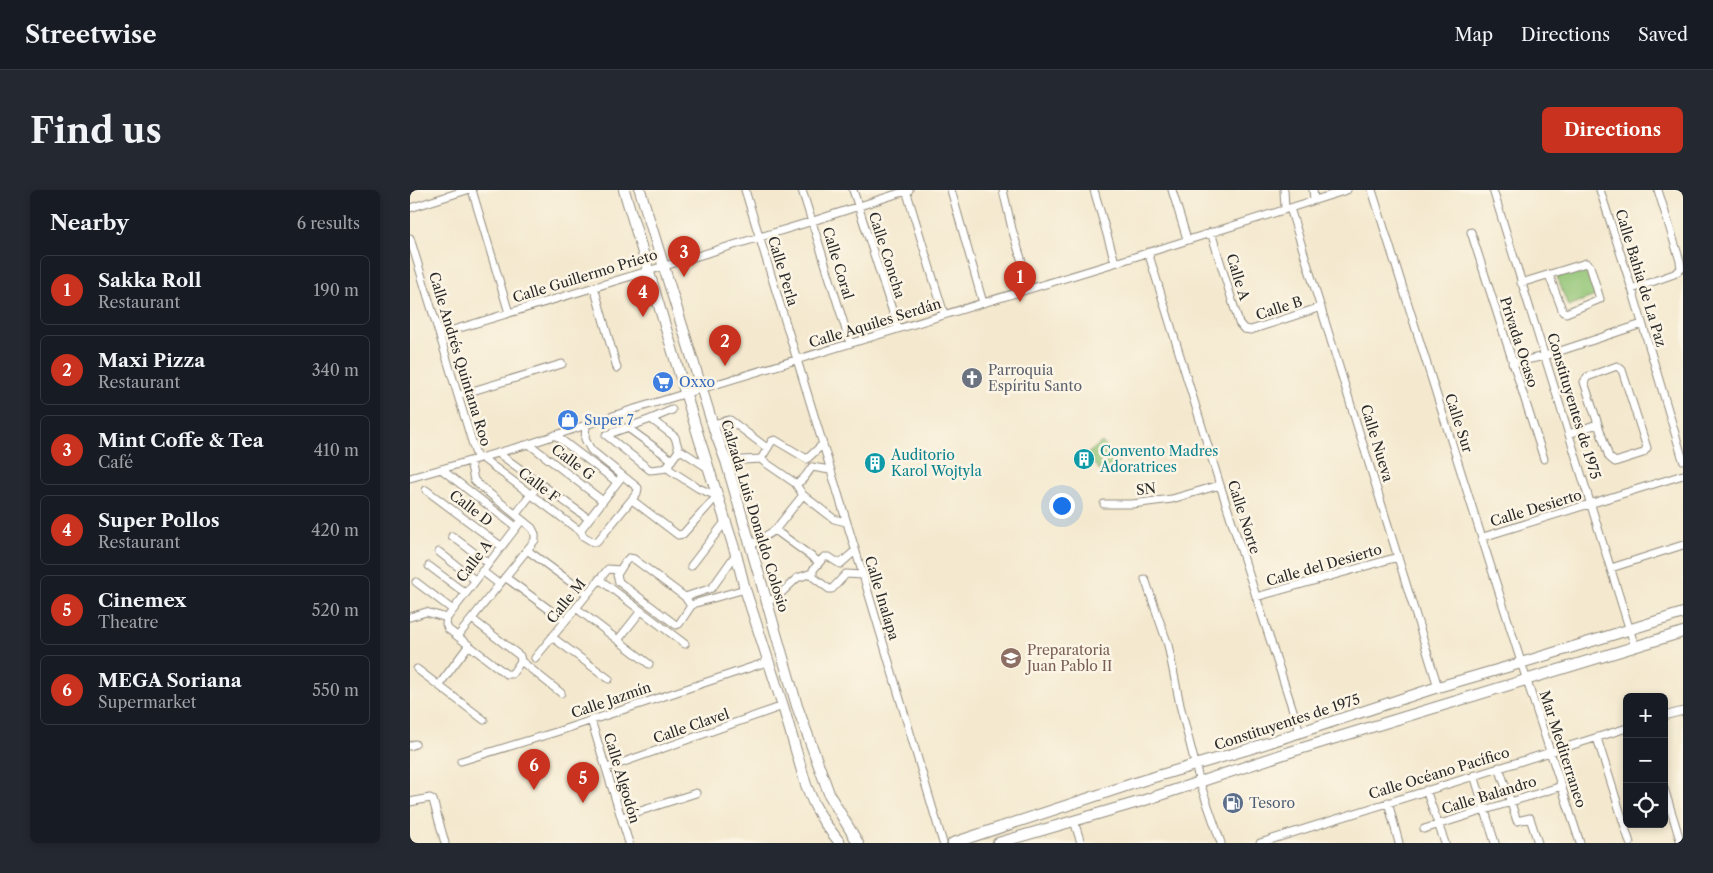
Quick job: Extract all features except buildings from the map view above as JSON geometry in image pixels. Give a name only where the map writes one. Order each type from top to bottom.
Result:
[{"type":"main road","points":[[624,190],[650,270],[698,438],[736,554],[767,662],[783,706],[806,785],[824,822],[840,843]]},
{"type":"main road","name":"Calzada Luis Donaldo Colosio","points":[[640,190],[726,461],[797,706],[830,796],[858,843]]},
{"type":"main road","points":[[698,438],[714,428]]},
{"type":"main road","points":[[736,554],[750,546]]},
{"type":"main road","name":"Constituyentes de 1975","points":[[953,843],[1438,686],[1521,663],[1683,613]]},
{"type":"main road","points":[[998,843],[1012,841],[1200,783],[1294,751],[1683,632]]},
{"type":"main road","points":[[783,706],[797,706]]},
{"type":"street","points":[[410,208],[467,190]]},
{"type":"street","points":[[472,190],[509,313]]},
{"type":"street","name":"Calle Perla","points":[[745,190],[798,360]]},
{"type":"street","name":"Calle Coral","points":[[802,190],[850,343]]},
{"type":"street","name":"Calle Concha","points":[[853,190],[898,328]]},
{"type":"street","points":[[907,190],[944,314]]},
{"type":"street","name":"Calle Guillermo Prieto","points":[[440,334],[858,207],[907,190]]},
{"type":"street","points":[[951,190],[983,303]]},
{"type":"street","points":[[1003,190],[1012,230],[1030,288]]},
{"type":"street","points":[[1094,190],[1115,262]]},
{"type":"street","points":[[1172,190],[1187,239]]},
{"type":"street","name":"Calle Nueva","points":[[1284,190],[1288,208],[1321,307],[1438,686]]},
{"type":"street","points":[[1313,190],[1314,200]]},
{"type":"street","name":"Calle Aquiles Serdán","points":[[410,478],[528,444],[702,388],[1347,190]]},
{"type":"street","name":"Calle Sur","points":[[1372,190],[1521,663]]},
{"type":"street","name":"Constituyentes de 1975","points":[[1493,190],[1635,647]]},
{"type":"street","name":"Calle Bahia de La Paz","points":[[1600,190],[1632,288],[1683,460]]},
{"type":"street","points":[[1632,288],[1674,274],[1681,269],[1658,190]]},
{"type":"street","name":"Calle A","points":[[1211,232],[1239,323],[1244,329]]},
{"type":"street","name":"Privada Ocaso","points":[[1471,232],[1544,459]]},
{"type":"street","name":"Calle Andrés Quintana Roo","points":[[410,238],[459,395],[476,459],[474,480],[532,528],[536,534],[535,540],[527,550]]},
{"type":"street","name":"Calle Norte","points":[[1148,252],[1220,485],[1300,732]]},
{"type":"street","points":[[1521,283],[1586,263],[1590,266],[1600,299],[1582,307],[1563,312],[1549,275]]},
{"type":"street","points":[[594,288],[618,368]]},
{"type":"street","name":"Calle B","points":[[1244,329],[1251,330],[1321,307]]},
{"type":"street","points":[[1512,363],[1545,356],[1642,324]]},
{"type":"street","name":"Calle Inalapa","points":[[798,360],[943,843]]},
{"type":"street","points":[[459,395],[562,364]]},
{"type":"street","points":[[1617,366],[1622,370],[1636,409],[1647,448],[1646,451],[1615,462],[1608,457],[1597,424],[1584,379],[1617,366]]},
{"type":"street","points":[[586,425],[585,439],[591,450],[638,488],[632,500],[678,535],[683,534],[717,496],[698,488],[668,468],[650,470],[606,435],[672,410]]},
{"type":"street","points":[[652,419],[675,437],[679,451]]},
{"type":"street","points":[[714,428],[730,420],[767,448]]},
{"type":"street","points":[[1569,434],[1597,424]]},
{"type":"street","points":[[628,428],[672,460]]},
{"type":"street","points":[[555,435],[618,482]]},
{"type":"street","points":[[762,459],[767,448],[775,440],[806,459],[812,467],[830,470]]},
{"type":"street","name":"Calle G","points":[[528,444],[603,501]]},
{"type":"street","points":[[806,459],[823,444]]},
{"type":"street","points":[[668,468],[679,451]]},
{"type":"street","points":[[679,451],[682,451],[708,468]]},
{"type":"street","points":[[498,453],[589,519]]},
{"type":"street","name":"Calle F","points":[[476,459],[530,494],[592,542],[600,540],[632,500]]},
{"type":"street","points":[[726,461],[762,459]]},
{"type":"street","points":[[762,459],[763,462],[795,483],[803,495],[834,519],[846,522]]},
{"type":"street","points":[[795,483],[802,480],[812,467]]},
{"type":"street","points":[[441,469],[516,527]]},
{"type":"street","points":[[581,532],[582,528],[623,474]]},
{"type":"street","name":"Calle Desierto","points":[[1482,537],[1683,475]]},
{"type":"street","points":[[516,514],[540,483]]},
{"type":"street","name":"SN","points":[[1104,504],[1132,504],[1172,499],[1220,485]]},
{"type":"street","name":"Calle D","points":[[426,490],[501,546]]},
{"type":"street","points":[[750,546],[775,530],[803,495]]},
{"type":"street","name":"Calle A","points":[[447,618],[522,520]]},
{"type":"street","points":[[691,566],[725,522]]},
{"type":"street","points":[[775,530],[819,562]]},
{"type":"street","points":[[452,536],[488,563]]},
{"type":"street","points":[[1611,568],[1683,545]]},
{"type":"street","points":[[458,636],[527,550],[587,594]]},
{"type":"street","points":[[840,564],[855,551]]},
{"type":"street","points":[[439,552],[475,580]]},
{"type":"street","points":[[685,597],[712,588],[736,554]]},
{"type":"street","points":[[767,601],[776,598],[797,578],[812,573],[819,562],[826,556],[840,564],[846,574]]},
{"type":"street","name":"Calle del Desierto","points":[[1256,597],[1398,557]]},
{"type":"street","points":[[691,606],[685,597],[634,559],[629,558],[620,570],[617,579],[676,625],[679,624],[691,606],[696,603],[745,589]]},
{"type":"street","points":[[429,566],[465,594]]},
{"type":"street","name":"Calle M","points":[[535,658],[608,569],[620,570]]},
{"type":"street","points":[[482,571],[499,584]]},
{"type":"street","points":[[812,573],[829,589],[832,589],[846,574]]},
{"type":"street","points":[[846,574],[863,575]]},
{"type":"street","points":[[505,577],[565,621]]},
{"type":"street","points":[[599,579],[685,644]]},
{"type":"street","points":[[1145,579],[1168,645],[1180,705],[1200,783],[1221,843]]},
{"type":"street","points":[[416,582],[453,610]]},
{"type":"street","points":[[576,608],[649,664]]},
{"type":"street","points":[[618,640],[641,611]]},
{"type":"street","points":[[410,617],[426,612],[447,618],[446,624],[448,628],[509,675],[521,661]]},
{"type":"street","points":[[472,619],[520,656],[521,661],[561,693]]},
{"type":"street","points":[[552,637],[610,679]]},
{"type":"street","points":[[439,686],[469,645]]},
{"type":"street","name":"Calle Jazmín","points":[[461,761],[767,662]]},
{"type":"street","name":"Mar Mediterraneo","points":[[1521,663],[1580,843]]},
{"type":"street","points":[[417,669],[484,720]]},
{"type":"street","name":"Calle Clavel","points":[[607,768],[783,706]]},
{"type":"street","points":[[1668,715],[1683,711]]},
{"type":"street","name":"Calle Algodón","points":[[591,720],[629,843]]},
{"type":"street","name":"Calle Océano Pacífico","points":[[1260,843],[1623,729]]},
{"type":"street","points":[[1597,738],[1630,843]]},
{"type":"street","points":[[1499,768],[1517,821],[1530,818],[1538,843]]},
{"type":"street","points":[[1474,776],[1495,843]]},
{"type":"street","name":"Calle Balandro","points":[[1424,829],[1562,786]]},
{"type":"street","points":[[1426,790],[1445,843]]},
{"type":"street","points":[[622,817],[696,793]]},
{"type":"street","points":[[410,802],[426,798],[433,800],[445,843]]},
{"type":"street","points":[[1668,801],[1681,843]]},
{"type":"street","points":[[1388,802],[1399,843]]},
{"type":"street","points":[[1074,821],[1081,843]]},
{"type":"green space","points":[[1585,269],[1595,296],[1568,306],[1557,277]]},
{"type":"green space","points":[[1102,442],[1119,461],[1104,475],[1086,455]]},
{"type":"place","name":"Mint Coffe & Tea","points":[[684,277]]},
{"type":"place","name":"Sakka Roll","points":[[1020,302]]},
{"type":"place","name":"Super Pollos","points":[[643,317]]},
{"type":"place","name":"Maxi Pizza","points":[[725,366]]},
{"type":"place","name":"Parroquia Espíritu Santo","points":[[972,378]]},
{"type":"place","name":"Oxxo","points":[[663,382]]},
{"type":"place","name":"Super 7","points":[[568,420]]},
{"type":"place","name":"Convento Madres Adoratrices","points":[[1084,459]]},
{"type":"place","name":"Auditorio Karol Wojtyla","points":[[875,463]]},
{"type":"place","name":"Preparatoria Juan Pablo II","points":[[1011,658]]},
{"type":"place","name":"MEGA Soriana","points":[[534,790]]},
{"type":"place","name":"Cinemex","points":[[583,803]]},
{"type":"place","name":"Tesoro","points":[[1233,803]]}]
